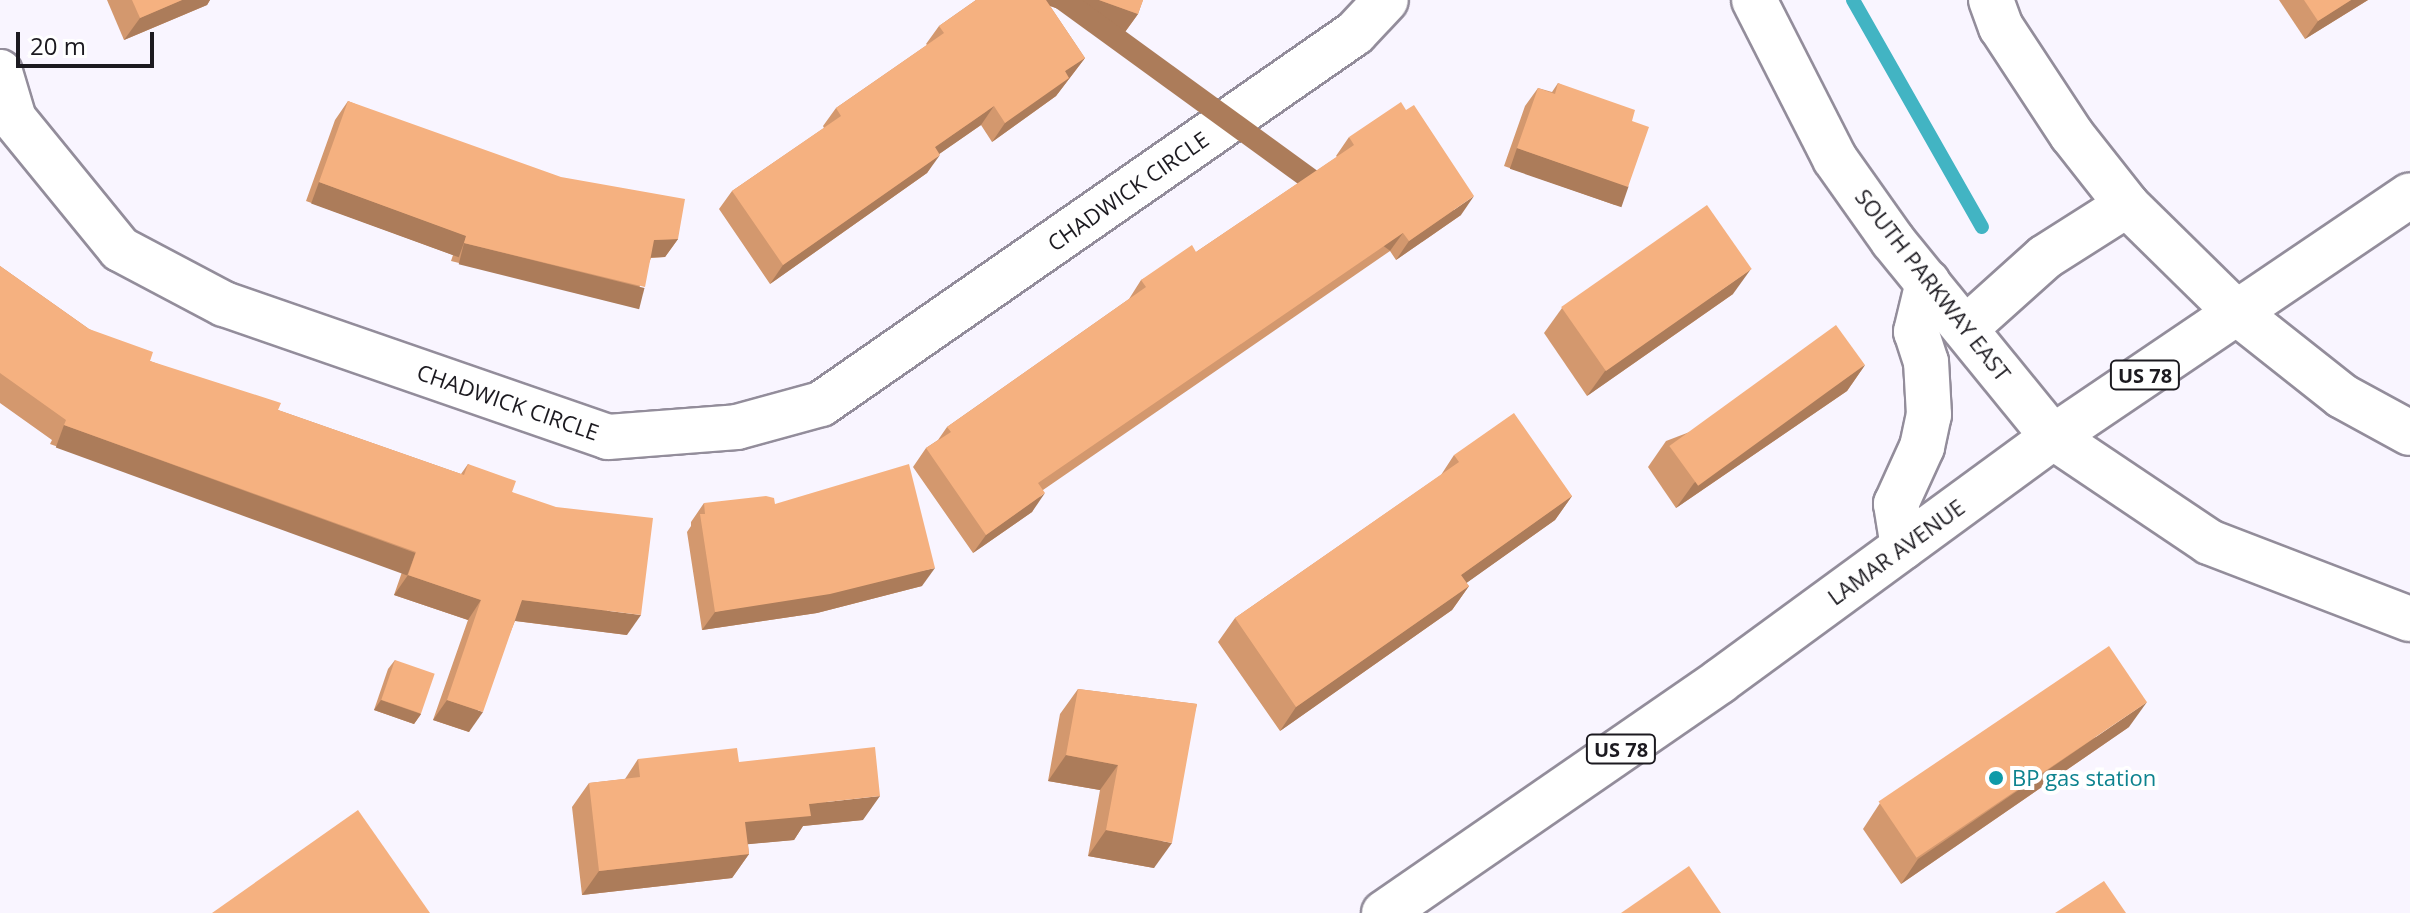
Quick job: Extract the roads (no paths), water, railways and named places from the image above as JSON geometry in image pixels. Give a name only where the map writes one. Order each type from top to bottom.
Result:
[{"type":"main road","name":"CHADWICK CIRCLE","points":[[0,72],[14,119],[120,249],[224,304],[608,437],[737,427],[821,404],[1355,33],[1386,0]]},
{"type":"main road","name":"SOUTH PARKWAY EAST","points":[[1754,0],[1835,159],[1928,282],[2053,437],[2209,542],[2410,619]]},
{"type":"main road","points":[[1991,0],[2001,27],[2064,123],[2127,205],[2236,312],[2342,396],[2410,433]]},
{"type":"main road","name":"LAMAR AVENUE","points":[[1384,913],[1720,681],[2053,437],[2410,195]]},
{"type":"main road","points":[[1966,328],[2045,257],[2127,205]]},
{"type":"main road","points":[[1903,547],[1896,504],[1922,447],[1929,415],[1926,362],[1916,332],[1928,282]]},
{"type":"waterway","points":[[1853,0],[1982,227]]},
{"type":"place","name":"BP gas station","points":[[1996,778]]}]
